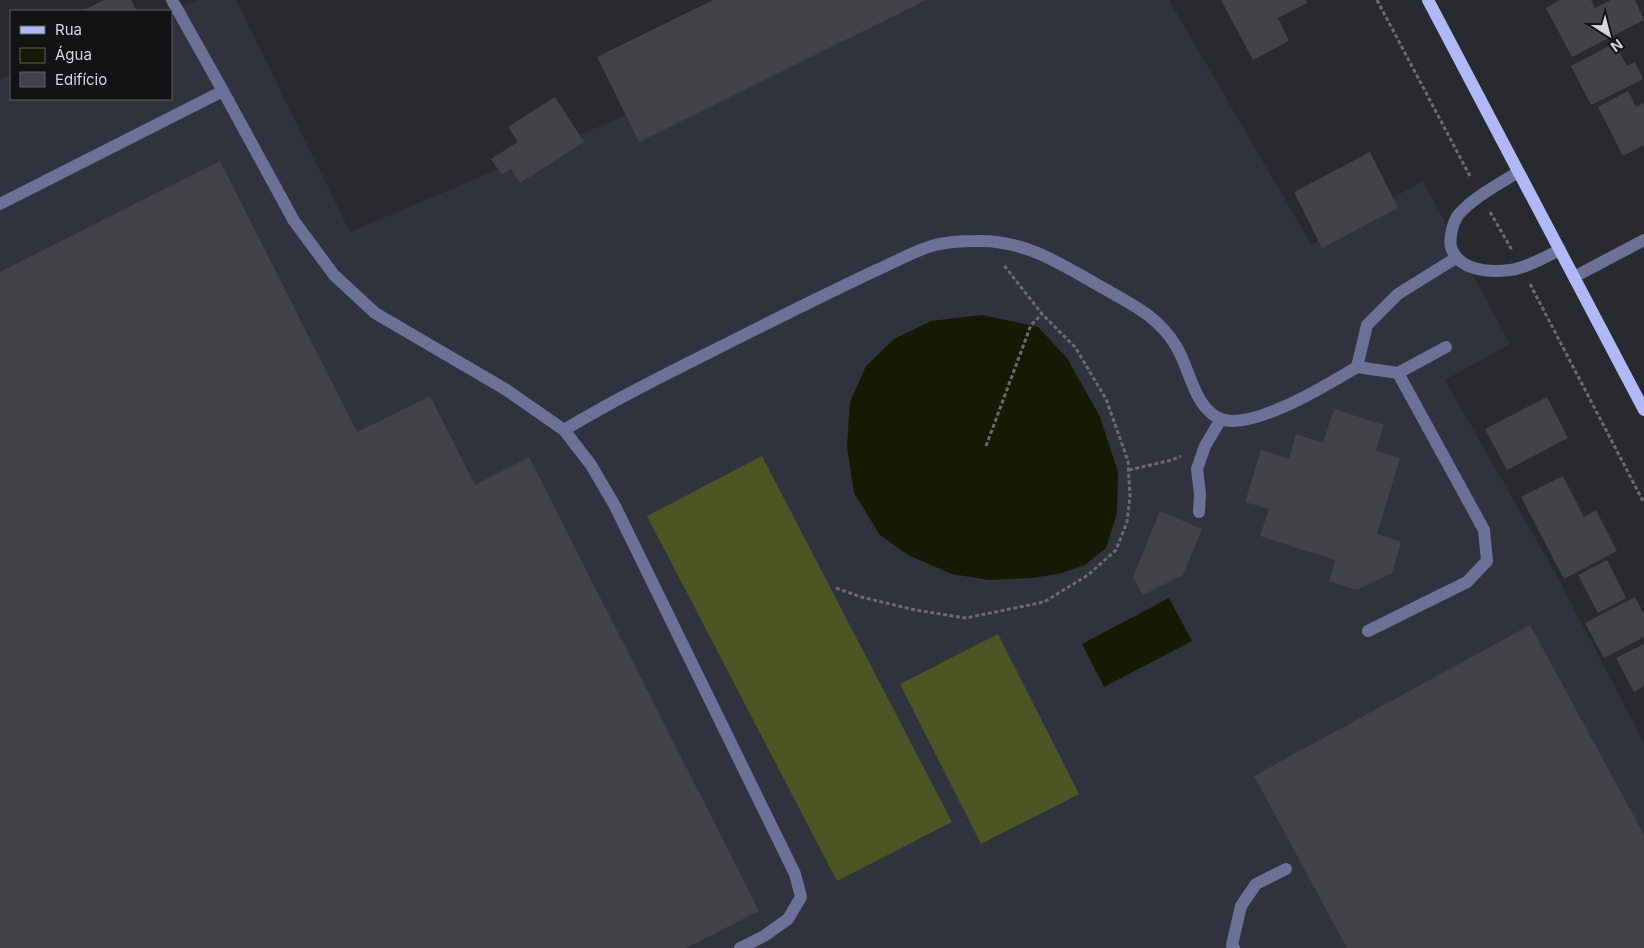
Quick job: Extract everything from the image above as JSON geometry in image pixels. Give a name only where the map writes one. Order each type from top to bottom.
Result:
[{"type":"main road","points":[[1428,0],[1644,410]]},
{"type":"street","points":[[173,2],[294,221],[334,275],[375,313],[505,389],[564,430],[591,465],[614,506],[795,874],[800,897],[788,918],[764,936],[740,948]]},
{"type":"street","points":[[0,204],[223,91]]},
{"type":"street","points":[[1518,172],[1477,198],[1458,215],[1453,224],[1450,244],[1456,258],[1478,270],[1510,270],[1560,250]]},
{"type":"street","points":[[1574,277],[1644,240]]},
{"type":"street","points":[[564,430],[602,407],[820,297],[898,261],[935,245],[977,241],[1003,242],[1031,250],[1059,262],[1138,306],[1161,325],[1177,347],[1205,409],[1220,419],[1236,422],[1251,420],[1271,413],[1356,367],[1398,373],[1446,347]]},
{"type":"street","points":[[1356,367],[1367,325],[1398,294],[1456,258]]},
{"type":"street","points":[[1368,631],[1467,582],[1487,561],[1484,530],[1398,373]]},
{"type":"street","points":[[1199,512],[1200,494],[1197,469],[1205,446],[1220,419]]},
{"type":"street","points":[[1234,948],[1232,944],[1241,906],[1256,884],[1286,869]]},
{"type":"path","points":[[836,588],[861,597],[915,610],[966,618],[1044,602],[1088,574],[1116,550],[1127,522],[1130,497],[1129,470],[1128,461],[1106,399],[1075,346],[1042,314],[986,242]]},
{"type":"path","points":[[986,446],[1031,325],[1042,314]]},
{"type":"path","points":[[1129,470],[1172,460],[1205,446]]},
{"type":"shaded area","points":[[198,0],[236,0],[350,232],[898,0],[1169,0],[1311,244],[1423,181],[1510,344],[1445,380],[1556,574],[1644,743],[1644,948],[0,948],[0,79],[10,75],[10,100],[172,100],[172,10]]},
{"type":"green space","points":[[762,456],[952,822],[837,881],[647,516]]},
{"type":"green space","points":[[998,634],[1079,794],[981,844],[900,684]]},
{"type":"water","points":[[982,315],[1038,327],[1067,358],[1100,417],[1118,472],[1117,513],[1106,548],[1085,565],[1062,573],[1033,578],[989,580],[952,574],[908,555],[880,535],[854,493],[847,446],[850,402],[866,366],[894,339],[931,321]]},
{"type":"water","points":[[1169,598],[1192,641],[1104,687],[1082,644]]},
{"type":"building","points":[[104,0],[131,0],[136,10],[84,10]]},
{"type":"building","points":[[713,0],[926,0],[639,142],[597,57]]},
{"type":"building","points":[[1221,0],[1306,0],[1307,3],[1278,18],[1289,41],[1253,60]]},
{"type":"building","points":[[1560,0],[1591,0],[1595,8],[1611,0],[1635,0],[1644,20],[1572,57],[1546,8]]},
{"type":"building","points":[[1615,43],[1627,66],[1635,62],[1643,79],[1591,105],[1571,66]]},
{"type":"building","points":[[1628,91],[1636,107],[1644,103],[1644,145],[1623,156],[1598,107]]},
{"type":"building","points":[[555,97],[584,142],[520,183],[511,169],[502,175],[491,159],[518,142],[508,127]]},
{"type":"building","points":[[1370,152],[1398,208],[1322,248],[1294,192]]},
{"type":"building","points":[[220,161],[357,432],[430,396],[475,485],[529,457],[759,911],[686,948],[0,948],[0,272]]},
{"type":"building","points":[[1547,397],[1568,438],[1507,470],[1485,429]]},
{"type":"building","points":[[1334,409],[1384,425],[1376,451],[1400,458],[1377,534],[1401,542],[1392,573],[1356,590],[1329,581],[1335,560],[1260,536],[1269,509],[1245,502],[1261,450],[1289,459],[1296,434],[1323,443]]},
{"type":"building","points":[[1563,476],[1584,517],[1596,510],[1617,551],[1564,579],[1521,497]]},
{"type":"building","points":[[1160,511],[1202,529],[1183,575],[1143,595],[1133,577]]},
{"type":"building","points":[[1607,560],[1626,598],[1598,613],[1578,575]]},
{"type":"building","points":[[1635,597],[1644,614],[1644,637],[1604,658],[1585,623]]},
{"type":"building","points":[[1530,625],[1644,835],[1644,948],[1347,948],[1254,776]]},
{"type":"building","points":[[1644,644],[1644,686],[1634,692],[1616,658]]}]
